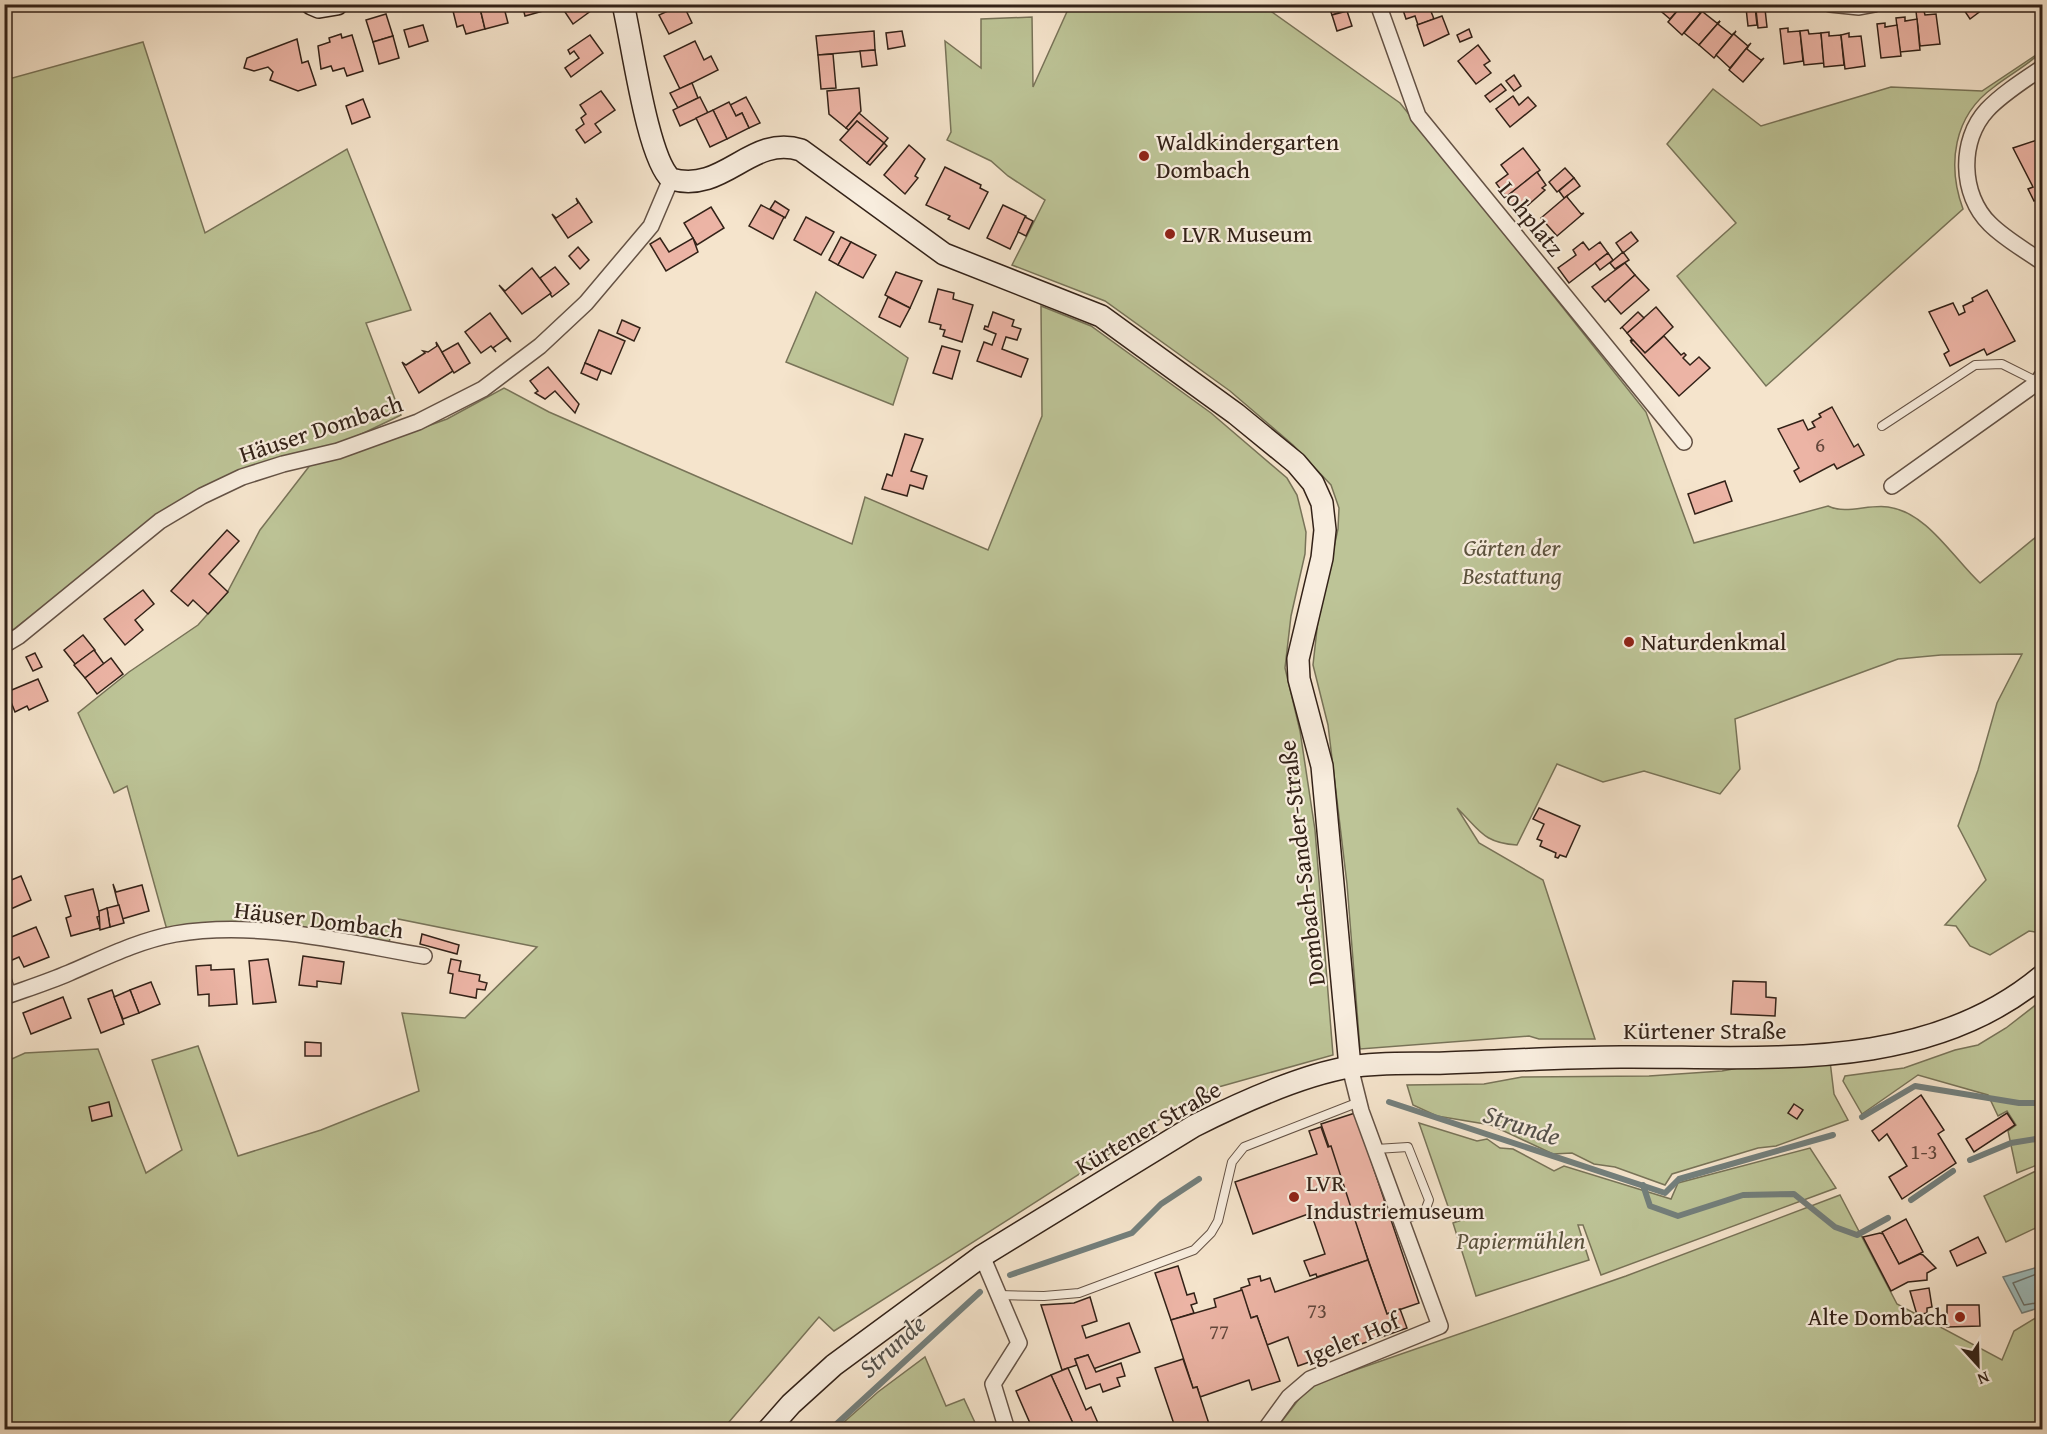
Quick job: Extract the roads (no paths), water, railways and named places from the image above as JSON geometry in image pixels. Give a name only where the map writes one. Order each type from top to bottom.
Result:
[{"type":"street","points":[[312,4],[320,7],[337,4]]},
{"type":"street","points":[[623,4],[652,139],[660,165],[671,179]]},
{"type":"street","name":"Lohplatz","points":[[1378,4],[1418,116],[1684,442]]},
{"type":"street","points":[[1830,4],[1859,7],[1875,4]]},
{"type":"street","points":[[2043,68],[1988,109],[1970,141],[1966,157],[1968,184],[1978,208],[1989,224],[2043,262]]},
{"type":"street","name":"Dombach-Sander-Straße","points":[[671,179],[680,182],[706,180],[769,148],[787,146],[801,150],[945,254],[1101,316],[1236,414],[1296,463],[1313,483],[1322,503],[1325,530],[1322,558],[1298,659],[1299,679],[1322,766],[1350,1067]]},
{"type":"street","name":"Häuser Dombach","points":[[4,645],[19,636],[160,521],[202,496],[242,477],[282,464],[338,451],[418,422],[483,389],[540,346],[586,303],[651,226],[671,179]]},
{"type":"street","points":[[1892,486],[2040,379]]},
{"type":"street","name":"Häuser Dombach","points":[[8,996],[66,974],[119,950],[173,935],[210,930],[267,932],[424,956]]},
{"type":"street","name":"Kürtener Straße","points":[[768,1430],[790,1404],[834,1365],[982,1256],[1204,1122],[1286,1087],[1350,1067],[1621,1057],[1839,1056],[1912,1041],[1966,1022],[2028,989],[2043,976]]},
{"type":"street","points":[[1350,1067],[1359,1102],[1403,1220]]},
{"type":"street","name":"Igeler Hof","points":[[1265,1430],[1289,1397],[1310,1379],[1440,1326],[1403,1220]]},
{"type":"street","points":[[982,1256],[1019,1343],[993,1384],[1007,1430]]},
{"type":"lane","points":[[1882,426],[1975,365],[2002,364],[2040,379]]},
{"type":"lane","points":[[4,970],[8,996]]},
{"type":"lane","points":[[999,1294],[1044,1296],[1079,1293],[1194,1250],[1211,1233],[1218,1221],[1232,1161],[1244,1147],[1359,1102]]},
{"type":"lane","points":[[1376,1149],[1408,1147],[1429,1200],[1425,1211],[1403,1220]]},
{"type":"water","points":[[2042,1266],[2042,1307],[2022,1313],[2003,1277]]},
{"type":"waterway","name":"Strunde","points":[[1862,1117],[1915,1086],[2019,1103],[2042,1103]]},
{"type":"waterway","name":"Strunde","points":[[1389,1102],[1665,1193],[1679,1179],[1833,1135]]},
{"type":"waterway","name":"Strunde","points":[[1970,1160],[2011,1143],[2042,1138]]},
{"type":"waterway","name":"Strunde","points":[[1911,1200],[1953,1171]]},
{"type":"waterway","name":"Strunde","points":[[1010,1275],[1132,1233],[1161,1204],[1199,1179]]},
{"type":"waterway","name":"Strunde","points":[[1643,1185],[1650,1206],[1678,1216],[1743,1195],[1794,1194],[1835,1227],[1857,1235],[1888,1218]]},
{"type":"waterway","name":"Strunde","points":[[830,1430],[980,1292]]},
{"type":"place","name":"Waldkindergarten Dombach","points":[[1144,156]]},
{"type":"place","name":"LVR Museum","points":[[1170,234]]},
{"type":"place","name":"Naturdenkmal","points":[[1629,642]]},
{"type":"place","name":"LVR Industriemuseum","points":[[1294,1197]]},
{"type":"place","name":"Alte Dombach","points":[[1960,1317]]},
{"type":"park label","name":"Gärten der Bestattung","points":[[1512,562]]},
{"type":"park label","name":"Papiermühlen","points":[[1521,1241]]}]
